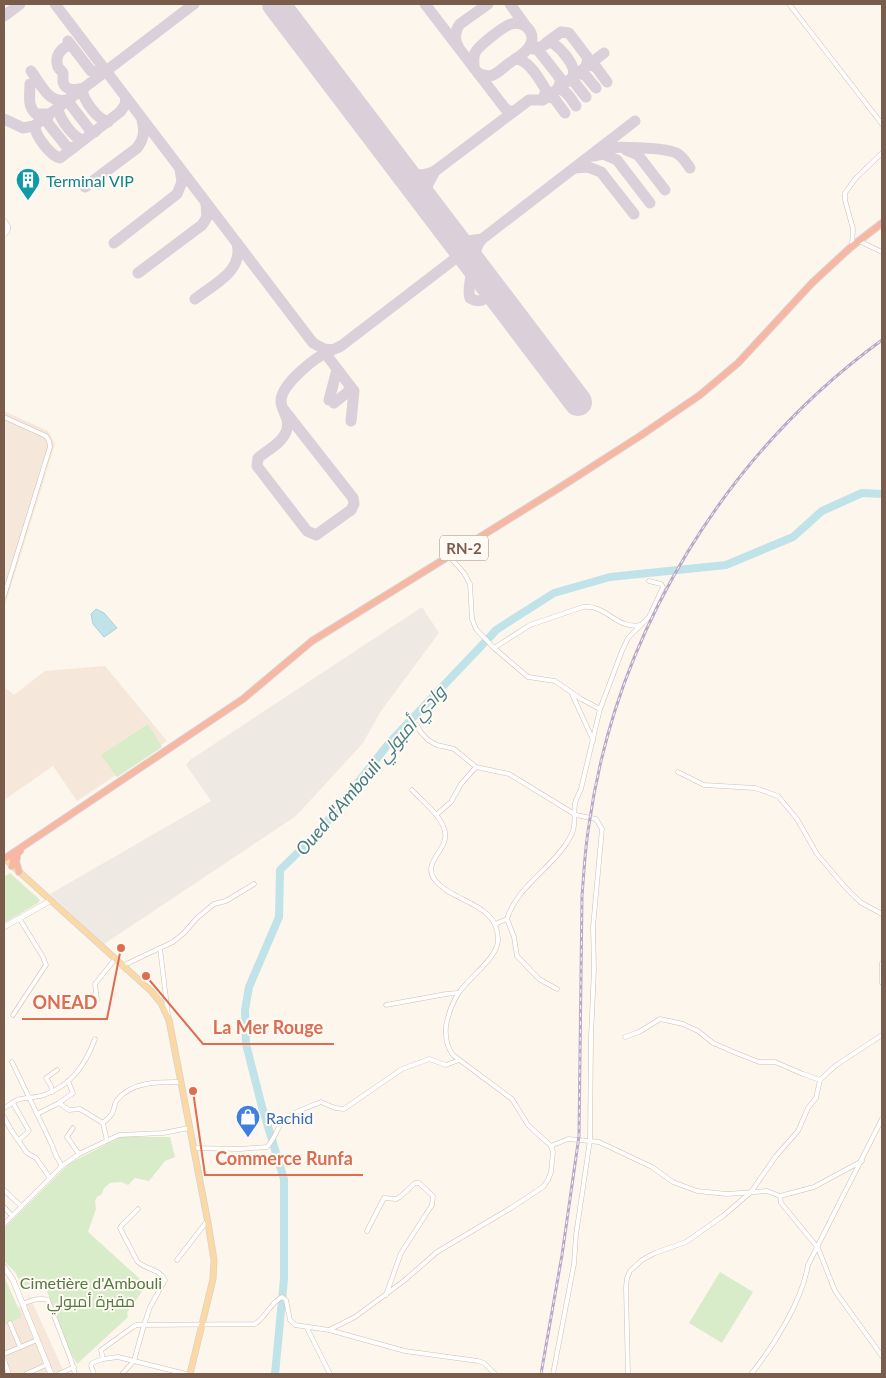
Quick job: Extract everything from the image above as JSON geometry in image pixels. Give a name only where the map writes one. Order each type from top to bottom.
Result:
[{"type":"highway","name":"RN-2","points":[[4,856],[20,850],[243,699],[312,641],[450,557],[640,436],[700,395],[738,363],[812,283],[882,223]]},
{"type":"highway","name":"RN-2","points":[[12,866],[14,857],[20,850]]},
{"type":"highway","points":[[19,872],[16,862],[20,850]]},
{"type":"main road","points":[[4,856],[12,866],[157,998],[169,1020],[214,1260],[213,1279],[190,1374]]},
{"type":"street","points":[[789,4],[882,124]]},
{"type":"street","points":[[852,247],[853,229],[845,200],[846,193],[856,178],[882,153]]},
{"type":"street","points":[[4,221],[8,227],[4,234]]},
{"type":"street","points":[[859,241],[882,252]]},
{"type":"street","points":[[4,417],[46,436],[50,447],[6,582],[4,596]]},
{"type":"street","points":[[450,557],[464,573],[470,584],[472,619],[476,629],[494,648],[528,677],[555,681],[600,708]]},
{"type":"street","points":[[557,989],[539,979],[517,956],[514,937],[507,919],[514,901],[568,842],[575,826],[575,802],[581,789],[600,708],[628,638],[649,616],[663,587],[661,584],[649,581]]},
{"type":"street","points":[[494,648],[530,625],[584,606],[597,607],[626,626],[642,624]]},
{"type":"street","points":[[571,692],[593,741]]},
{"type":"street","points":[[417,725],[420,732],[428,740],[437,745],[454,749],[476,767],[501,771],[519,778],[576,815],[596,819],[602,829],[593,927],[594,969],[590,1140],[576,1235],[574,1264],[553,1374]]},
{"type":"street","points":[[436,815],[451,802],[462,784],[476,767]]},
{"type":"street","points":[[678,772],[704,785],[755,788],[778,796],[797,819],[817,854],[845,886],[860,902],[882,914]]},
{"type":"street","points":[[330,1330],[355,1317],[386,1295],[437,1252],[543,1187],[551,1172],[551,1146],[528,1125],[512,1099],[459,1060],[447,1045],[447,1020],[458,993],[493,955],[497,948],[498,935],[495,924],[477,905],[457,897],[434,879],[431,873],[431,866],[443,846],[446,838],[445,830],[436,815],[412,790]]},
{"type":"street","points":[[122,966],[173,942],[214,904],[226,901],[254,884]]},
{"type":"street","points":[[4,927],[50,901]]},
{"type":"street","points":[[13,1015],[46,965],[19,918]]},
{"type":"street","points":[[495,924],[507,919]]},
{"type":"street","points":[[160,948],[169,1020]]},
{"type":"street","points":[[97,1000],[95,984],[115,959]]},
{"type":"street","points":[[882,963],[882,983]]},
{"type":"street","points":[[386,1005],[458,993]]},
{"type":"street","points":[[625,1037],[638,1032],[660,1018],[698,1031],[713,1043],[759,1062],[775,1062],[820,1080]]},
{"type":"street","points":[[628,1374],[626,1287],[630,1271],[655,1252],[686,1242],[724,1216],[751,1192],[776,1156],[798,1131],[808,1108],[816,1098],[820,1080],[835,1066],[882,1035]]},
{"type":"street","points":[[4,1108],[17,1100],[52,1092],[68,1081],[83,1066],[95,1039]]},
{"type":"street","points":[[193,1148],[267,1147],[282,1122],[288,1117],[321,1102],[335,1108],[346,1108],[402,1069],[421,1061],[430,1060],[446,1065],[459,1060]]},
{"type":"street","points":[[12,1062],[62,1166]]},
{"type":"street","points":[[52,1092],[46,1078],[57,1070]]},
{"type":"street","points":[[37,1114],[60,1103],[73,1093],[68,1081]]},
{"type":"street","points":[[103,1123],[112,1114],[118,1099],[129,1090],[154,1082],[180,1082]]},
{"type":"street","points":[[13,1103],[29,1131],[19,1140]]},
{"type":"street","points":[[60,1103],[69,1110],[80,1109],[103,1123],[107,1141]]},
{"type":"street","points":[[4,1117],[29,1154],[36,1158],[50,1178]]},
{"type":"street","points":[[751,1374],[778,1338],[806,1280],[808,1266],[882,1119]]},
{"type":"street","points":[[73,1128],[66,1137],[79,1154]]},
{"type":"street","points":[[4,1224],[62,1166],[79,1154],[126,1133],[163,1132],[189,1128]]},
{"type":"street","points":[[551,1146],[568,1138],[599,1142],[652,1167],[673,1182],[697,1191],[728,1194],[767,1190],[780,1196],[814,1187],[862,1161]]},
{"type":"street","points":[[367,1231],[384,1198],[396,1199],[415,1183],[419,1183],[433,1196],[432,1205],[401,1253],[386,1295]]},
{"type":"street","points":[[4,1190],[21,1206]]},
{"type":"street","points":[[780,1196],[781,1204],[818,1248],[835,1290],[882,1356]]},
{"type":"street","points":[[4,1207],[12,1216]]},
{"type":"street","points":[[122,1374],[134,1361],[150,1307],[164,1280],[159,1272],[137,1261],[120,1228],[138,1209]]},
{"type":"street","points":[[177,1260],[208,1220]]},
{"type":"street","points":[[4,1267],[13,1280],[51,1374]]},
{"type":"street","points":[[103,1359],[101,1350],[140,1324],[202,1326],[256,1324],[262,1320],[276,1300],[282,1297],[286,1300],[292,1323],[307,1328],[330,1330],[405,1351],[478,1360],[495,1374]]},
{"type":"street","points":[[23,1304],[34,1299],[43,1298],[48,1300],[75,1374]]},
{"type":"street","points":[[10,1323],[20,1347]]},
{"type":"street","points":[[307,1328],[330,1374]]},
{"type":"street","points":[[4,1354],[37,1340]]},
{"type":"street","points":[[94,1374],[91,1366],[92,1363],[118,1357],[186,1374]]},
{"type":"street","points":[[4,1360],[9,1374]]},
{"type":"street","points":[[29,1374],[48,1364]]},
{"type":"street","points":[[59,1374],[74,1367]]},
{"type":"shaded area","points":[[4,411],[48,431],[55,444],[4,609]]},
{"type":"shaded area","points":[[422,607],[439,633],[381,711],[363,743],[296,816],[104,944],[50,894],[211,801],[186,765],[190,760]]},
{"type":"shaded area","points":[[105,666],[167,741],[77,801],[53,766],[4,800],[4,687],[14,695],[45,671]]},
{"type":"shaded area","points":[[28,1293],[65,1374],[4,1374],[4,1319],[29,1299]]},
{"type":"green space","points":[[148,724],[162,747],[117,777],[101,755]]},
{"type":"green space","points":[[10,873],[40,900],[4,923],[4,877]]},
{"type":"green space","name":"Cimetière d'Ambouli مقبرة أمبولي","points":[[121,1137],[170,1137],[175,1157],[165,1161],[149,1181],[135,1178],[128,1185],[121,1182],[110,1183],[95,1201],[96,1209],[88,1232],[140,1279],[143,1290],[127,1313],[128,1317],[77,1364],[63,1338],[43,1279],[23,1287],[15,1272],[4,1261],[4,1228],[70,1163]]},
{"type":"green space","points":[[720,1272],[753,1292],[722,1343],[689,1323]]},
{"type":"green space","name":"Cimetière d'Ambouli مقبرة أمبولي","points":[[4,1276],[22,1317],[4,1325]]},
{"type":"water","points":[[96,609],[104,613],[117,628],[104,637],[93,624],[91,614]]},
{"type":"waterway","name":"Oued d'Ambouli وادي أمبولي","points":[[489,638],[496,630],[554,593],[610,577],[726,565],[793,537],[822,511],[862,493],[882,494]]},
{"type":"waterway","name":"Oued d'Ambouli وادي أمبولي","points":[[275,1374],[284,1279],[284,1179],[262,1107],[246,1044],[245,1010],[249,987],[279,917],[280,870],[318,833],[390,742],[484,643]]},
{"type":"taxiway","points":[[4,16],[20,4]]},
{"type":"taxiway","points":[[55,4],[313,343],[324,349],[332,350]]},
{"type":"taxiway","points":[[4,119],[23,128],[34,126],[194,4]]},
{"type":"taxiway","points":[[425,4],[504,107],[508,111],[514,111]]},
{"type":"taxiway","points":[[458,46],[456,35],[460,24],[488,4]]},
{"type":"taxiway","points":[[510,4],[525,25]]},
{"type":"taxiway","points":[[474,68],[475,53],[497,32],[516,23],[529,29],[532,37],[527,50],[491,76],[478,73]]},
{"type":"taxiway","points":[[546,43],[561,32],[569,33],[588,58],[586,67]]},
{"type":"taxiway","points":[[68,41],[91,71],[106,72]]},
{"type":"taxiway","points":[[530,48],[553,43],[571,63],[574,73],[573,77]]},
{"type":"taxiway","points":[[70,45],[59,53],[57,59],[58,67],[63,73],[63,82],[66,87],[75,90],[84,88]]},
{"type":"taxiway","points":[[529,48],[538,50],[560,78],[558,89],[566,93],[576,106]]},
{"type":"taxiway","points":[[427,204],[426,188],[435,171],[529,100],[543,100],[604,53]]},
{"type":"taxiway","points":[[515,59],[524,62],[537,76],[546,90],[543,100]]},
{"type":"taxiway","points":[[589,65],[596,67],[607,82]]},
{"type":"taxiway","points":[[31,71],[42,88],[51,97],[62,101],[69,99],[70,104],[90,130],[95,132]]},
{"type":"taxiway","points":[[579,73],[586,76],[596,88]]},
{"type":"taxiway","points":[[568,81],[575,83],[586,97]]},
{"type":"taxiway","points":[[30,84],[31,108],[36,114],[49,114]]},
{"type":"taxiway","points":[[82,90],[85,99],[92,109],[108,122]]},
{"type":"taxiway","points":[[547,97],[554,98],[565,113]]},
{"type":"taxiway","points":[[35,125],[37,134],[44,144],[52,153],[60,158],[120,112],[125,105],[126,98]]},
{"type":"taxiway","points":[[58,108],[67,127],[75,136],[83,140]]},
{"type":"taxiway","points":[[48,115],[47,122],[67,147],[73,148]]},
{"type":"taxiway","points":[[85,187],[137,148],[143,135],[142,120]]},
{"type":"taxiway","points":[[474,266],[475,251],[482,239],[635,121]]},
{"type":"taxiway","points":[[600,149],[639,148],[663,150],[678,154],[690,168]]},
{"type":"taxiway","points":[[626,150],[638,155],[665,190]]},
{"type":"taxiway","points":[[593,156],[603,154],[617,160],[650,203]]},
{"type":"taxiway","points":[[575,168],[588,167],[601,172],[634,214]]},
{"type":"taxiway","points":[[400,168],[417,175],[435,171]]},
{"type":"taxiway","points":[[114,243],[177,194],[182,182],[180,169]]},
{"type":"taxiway","points":[[138,273],[202,225],[207,217],[206,203]]},
{"type":"taxiway","points":[[454,239],[468,241],[482,239]]},
{"type":"taxiway","points":[[195,299],[226,276],[232,269],[238,253],[237,243]]},
{"type":"taxiway","points":[[284,410],[353,498],[354,504],[351,510],[316,535],[307,531],[257,466],[258,458],[277,443],[286,432],[287,423],[281,402],[282,395],[292,380],[308,365],[324,354],[341,346],[456,258],[459,245]]},
{"type":"taxiway","points":[[469,259],[471,265],[470,298],[481,301],[488,295],[491,288]]},
{"type":"taxiway","points":[[325,353],[354,391],[351,421]]},
{"type":"taxiway","points":[[329,400],[337,370]]},
{"type":"taxiway","points":[[334,403],[348,392],[350,386]]},
{"type":"runway","points":[[276,4],[578,402]]},
{"type":"railway","points":[[541,1374],[562,1255],[579,1136],[582,896],[586,842],[603,753],[624,684],[652,617],[687,553],[728,493],[774,437],[826,386],[882,340]]},
{"type":"place","name":"Terminal VIP","points":[[28,201]]},
{"type":"place","name":"ONEAD","points":[[121,948]]},
{"type":"place","name":"La Mer Rouge","points":[[146,976]]},
{"type":"place","name":"Commerce Runfa","points":[[193,1091]]},
{"type":"place","name":"Rachid","points":[[248,1138]]}]
